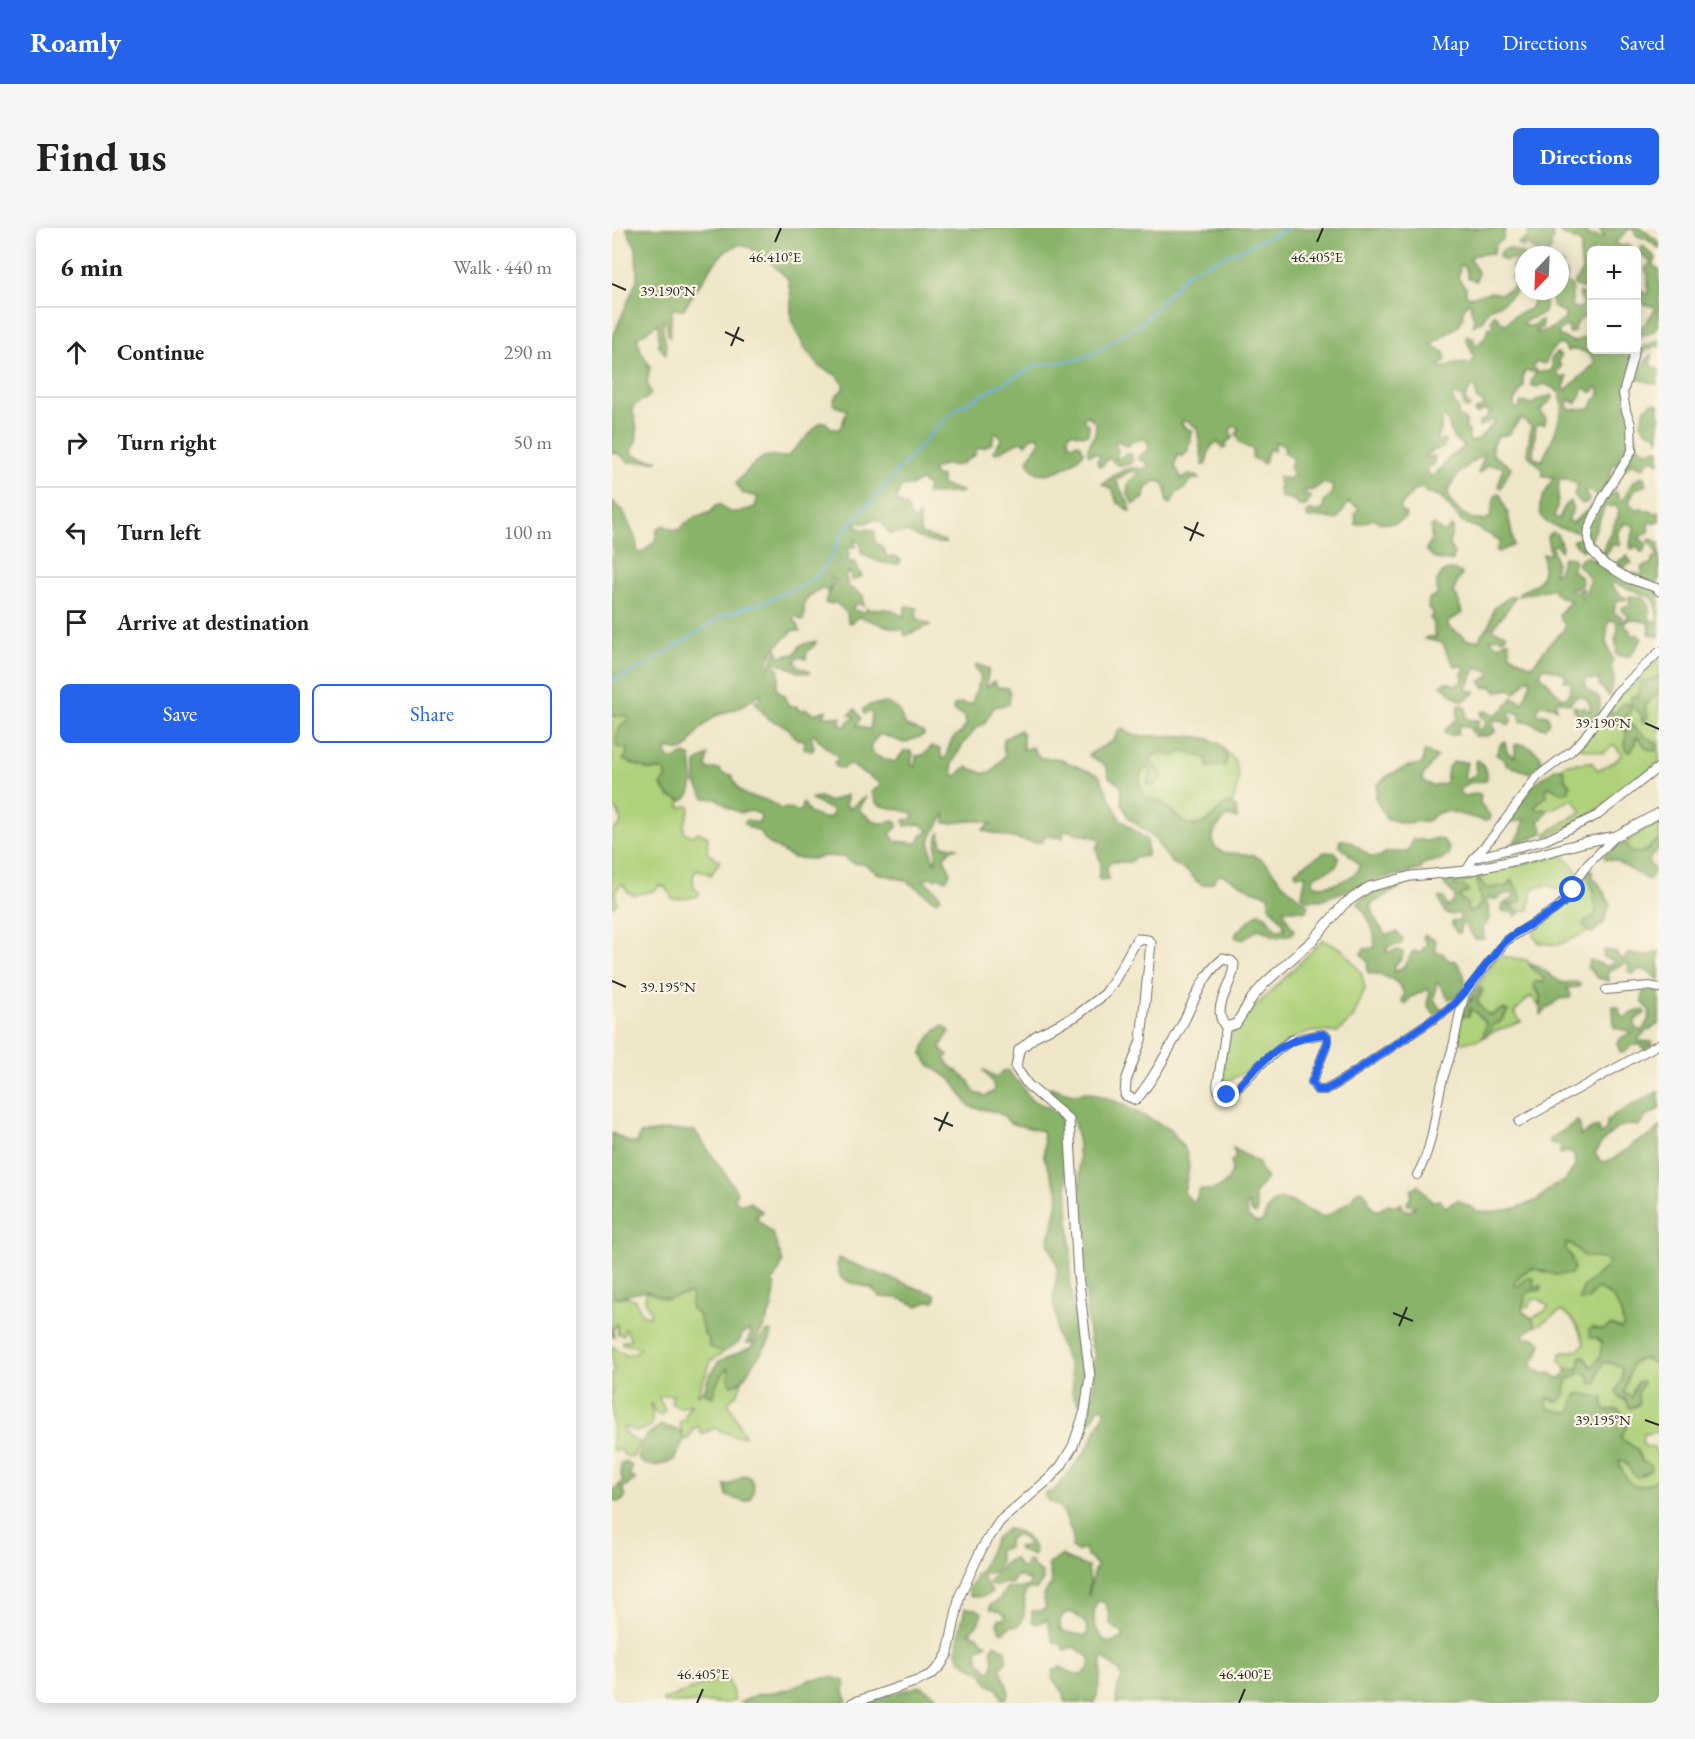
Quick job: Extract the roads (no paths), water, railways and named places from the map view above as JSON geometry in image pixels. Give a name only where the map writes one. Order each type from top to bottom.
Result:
[{"type":"street","points":[[1634,354],[1623,393],[1631,424],[1632,451],[1602,500],[1589,528],[1588,539],[1591,550],[1609,567],[1629,579],[1658,587]]},
{"type":"street","points":[[1466,871],[1537,777],[1583,739],[1617,692],[1659,652]]},
{"type":"street","points":[[1474,858],[1546,840],[1598,815],[1659,767]]},
{"type":"street","points":[[852,1703],[932,1674],[948,1653],[960,1595],[982,1548],[1000,1521],[1061,1466],[1073,1446],[1084,1411],[1090,1377],[1078,1275],[1070,1120],[1028,1085],[1016,1068],[1019,1050],[1037,1035],[1076,1016],[1100,998],[1114,981],[1137,939],[1148,940],[1150,943],[1149,972],[1141,1040],[1126,1080],[1125,1095],[1136,1100],[1143,1091],[1207,976],[1223,959],[1234,964],[1234,970],[1223,997],[1221,1011],[1221,1020],[1226,1027],[1218,1073],[1219,1092],[1227,1095],[1234,1092],[1260,1065],[1291,1040],[1323,1034],[1327,1036],[1328,1042],[1312,1082],[1317,1090],[1325,1090],[1429,1023],[1464,995],[1506,941],[1554,910],[1568,898],[1588,864],[1616,836],[1659,813]]},
{"type":"street","points":[[1226,1027],[1236,1024],[1252,998],[1265,983],[1314,939],[1344,904],[1369,887],[1411,876],[1466,871],[1616,836]]},
{"type":"street","points":[[1606,990],[1649,986],[1659,988]]},
{"type":"street","points":[[1417,1175],[1429,1148],[1440,1088],[1454,1043],[1464,995]]},
{"type":"street","points":[[1519,1122],[1659,1044]]},
{"type":"waterway","points":[[612,681],[648,664],[724,615],[772,599],[815,578],[832,557],[841,535],[936,428],[959,407],[1037,365],[1075,360],[1095,353],[1143,322],[1188,272],[1289,228]]}]
